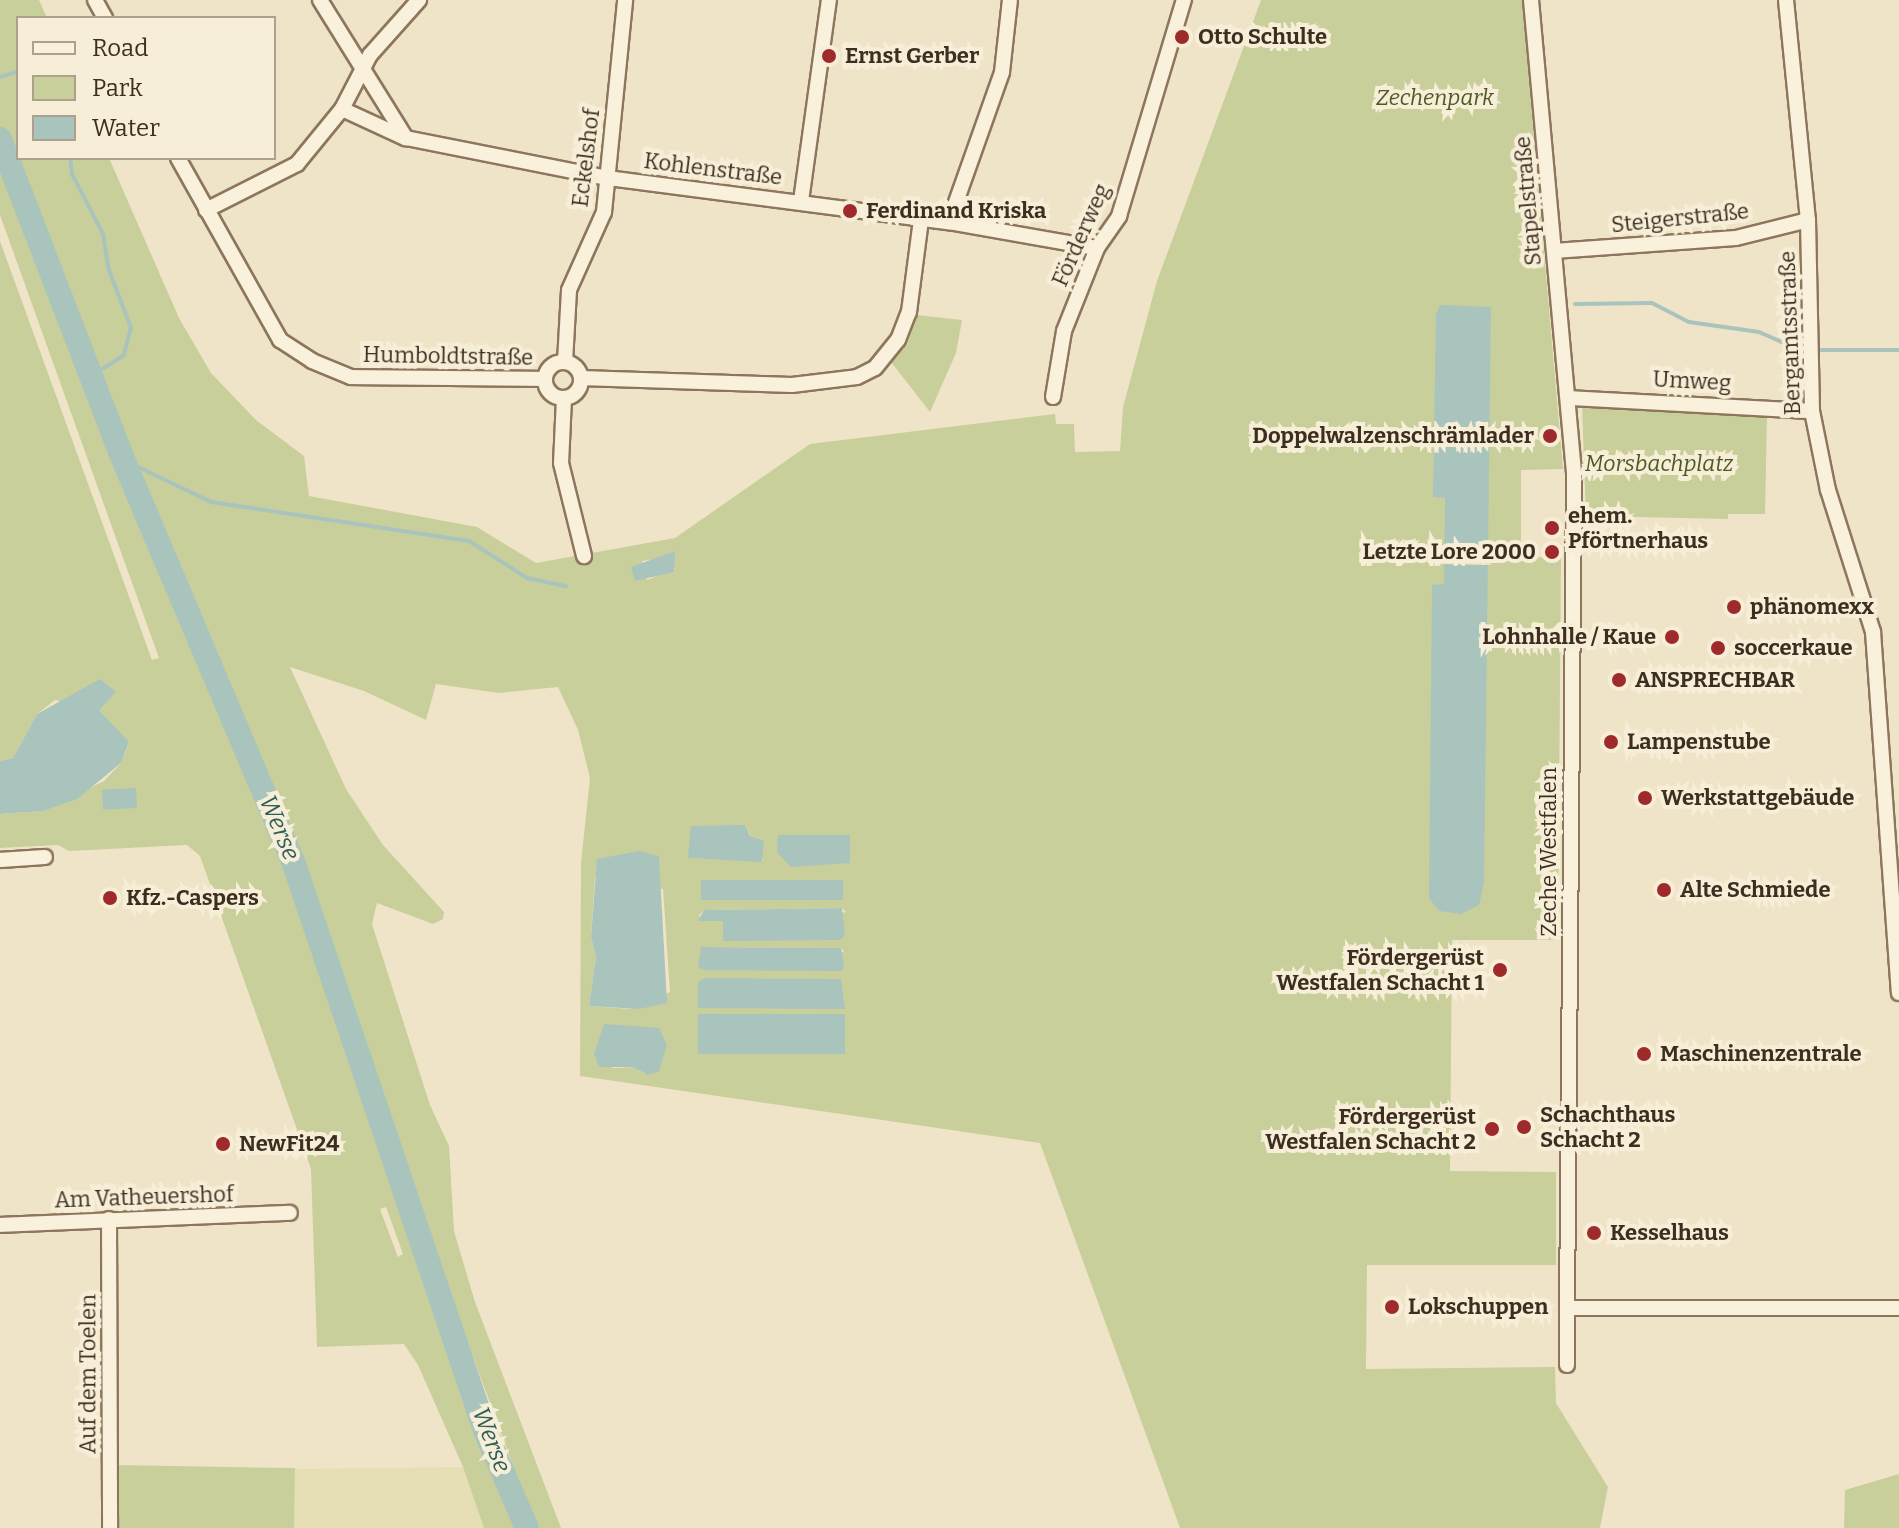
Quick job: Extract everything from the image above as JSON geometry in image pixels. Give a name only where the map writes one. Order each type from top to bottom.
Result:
[{"type":"street","points":[[320,0],[406,138]]},
{"type":"street","points":[[206,210],[297,164],[342,109],[370,55],[419,0]]},
{"type":"street","name":"Eckelshof","points":[[565,362],[569,290],[604,212],[625,0]]},
{"type":"street","points":[[801,201],[829,0]]},
{"type":"street","points":[[949,222],[1002,72],[1010,0]]},
{"type":"street","name":"Förderweg","points":[[1053,397],[1064,331],[1097,248],[1119,216],[1184,0]]},
{"type":"street","name":"Stapelstraße","points":[[1531,0],[1569,398]]},
{"type":"street","name":"Bergamtsstraße","points":[[1786,0],[1808,220],[1812,411],[1828,490],[1873,632],[1899,993]]},
{"type":"street","name":"Kohlenstraße","points":[[342,109],[406,138],[608,178],[949,222],[1097,248]]},
{"type":"street","name":"Humboldtstraße","points":[[179,160],[280,340],[312,361],[351,377],[545,379]]},
{"type":"street","points":[[581,378],[792,385],[838,383],[875,368],[898,340],[909,312],[921,219]]},
{"type":"street","name":"Steigerstraße","points":[[1554,251],[1736,238],[1808,220]]},
{"type":"street","points":[[565,362],[575,367],[581,378],[579,389],[564,398],[548,391],[545,379],[549,369],[565,362]]},
{"type":"street","points":[[564,398],[561,463],[584,556]]},
{"type":"street","name":"Umweg","points":[[1569,398],[1812,411]]},
{"type":"street","name":"Zeche Westfalen","points":[[1567,1365],[1574,475],[1569,398]]},
{"type":"street","points":[[0,860],[45,857]]},
{"type":"street","name":"Am Vatheuershof","points":[[0,1225],[290,1213]]},
{"type":"street","name":"Auf dem Toelen","points":[[109,1219],[110,1528]]},
{"type":"street","points":[[1567,1308],[1899,1308]]},
{"type":"shaded area","points":[[463,1467],[484,1528],[293,1528],[295,1469]]},
{"type":"green space","name":"Zechenpark","points":[[0,0],[39,0],[46,16],[16,16],[16,160],[110,160],[179,318],[211,373],[256,420],[304,456],[309,496],[477,527],[536,563],[675,538],[810,444],[1055,414],[1056,424],[1074,424],[1075,452],[1120,451],[1123,407],[1157,281],[1261,0],[1522,0],[1563,469],[1521,470],[1521,557],[1561,558],[1558,940],[1452,940],[1450,1171],[1556,1172],[1556,1265],[1367,1265],[1366,1369],[1555,1367],[1556,1403],[1608,1487],[1600,1528],[1180,1528],[1040,1143],[580,1076],[581,863],[590,778],[578,730],[558,687],[499,693],[436,684],[426,720],[364,691],[290,667],[346,789],[383,845],[444,912],[443,919],[433,924],[377,903],[372,924],[430,1105],[449,1146],[454,1231],[475,1302],[561,1528],[536,1528],[412,1191],[402,1195],[484,1444],[518,1528],[484,1528],[463,1467],[418,1365],[404,1344],[317,1347],[311,1169],[200,856],[187,845],[69,851],[58,845],[0,848],[0,814],[43,811],[104,781],[121,763],[129,743],[99,710],[55,700],[37,714],[13,758],[0,761],[0,241],[152,660],[159,658],[0,215]],"holes":[[[669,557],[675,569],[647,580],[642,561]],[[745,825],[763,861],[688,858]],[[778,835],[850,836],[778,852]],[[595,877],[663,889],[670,992],[630,1009],[589,1006],[596,957],[591,937]],[[842,908],[846,912],[723,940],[723,921],[698,916],[705,910]],[[702,947],[841,948],[844,952]],[[600,1039],[647,1075],[634,1067],[613,1068],[594,1054]],[[386,1207],[403,1254],[398,1257],[380,1209]]]},
{"type":"green space","points":[[917,315],[962,320],[956,353],[930,412],[891,362],[907,345]]},
{"type":"green space","name":"Morsbachplatz","points":[[1582,405],[1767,416],[1765,514],[1728,514],[1728,519],[1586,516]]},
{"type":"green space","points":[[117,1465],[295,1468],[294,1528],[116,1528]]},
{"type":"green space","points":[[1899,1474],[1899,1528],[1844,1528],[1845,1490]]},
{"type":"water","points":[[1440,305],[1491,307],[1484,883],[1479,905],[1461,914],[1439,911],[1429,898],[1432,585],[1444,584],[1445,498],[1433,497],[1436,314]]},
{"type":"water","points":[[675,551],[674,572],[635,581],[631,567]]},
{"type":"water","points":[[100,679],[116,692],[99,710],[129,742],[121,763],[77,799],[43,811],[0,814],[0,761],[13,758],[37,714]]},
{"type":"water","points":[[136,788],[137,808],[103,810],[102,790]]},
{"type":"water","points":[[745,825],[750,836],[764,841],[762,862],[688,858],[691,826]]},
{"type":"water","points":[[778,835],[850,835],[850,863],[791,867],[777,852]]},
{"type":"water","points":[[639,851],[659,856],[667,1003],[639,1009],[589,1006],[596,957],[591,937],[597,859]]},
{"type":"water","points":[[701,880],[843,880],[843,900],[701,900]]},
{"type":"water","points":[[842,908],[845,935],[840,940],[723,941],[723,921],[698,921],[704,910]]},
{"type":"water","points":[[701,947],[841,948],[844,965],[842,971],[704,970],[698,967]]},
{"type":"water","points":[[705,978],[841,979],[845,1009],[698,1008],[698,982]]},
{"type":"water","points":[[698,1014],[845,1014],[845,1054],[698,1054]]},
{"type":"water","points":[[604,1024],[659,1028],[667,1045],[659,1071],[648,1075],[633,1067],[599,1067],[594,1054]]},
{"type":"pier","points":[[1440,557],[1491,558],[1491,565],[1440,564]]},
{"type":"waterway","points":[[0,77],[16,72]]},
{"type":"waterway","name":"Werse","points":[[0,139],[120,452],[295,867],[486,1433],[527,1528]]},
{"type":"waterway","points":[[70,160],[72,174],[103,234],[109,270],[131,328],[124,355],[92,376]]},
{"type":"waterway","points":[[1575,304],[1652,303],[1689,322],[1759,332],[1802,351]]},
{"type":"waterway","points":[[1820,350],[1899,350]]},
{"type":"waterway","points":[[120,452],[136,466],[211,502],[469,541],[527,578],[566,586]]},
{"type":"place","name":"Otto Schulte","points":[[1182,37]]},
{"type":"place","name":"Ernst Gerber","points":[[829,56]]},
{"type":"place","name":"Ferdinand Kriska","points":[[850,211]]},
{"type":"place","name":"Doppelwalzenschrämlader","points":[[1550,436]]},
{"type":"place","name":"ehem. Pförtnerhaus","points":[[1552,528]]},
{"type":"place","name":"Letzte Lore 2000","points":[[1552,552]]},
{"type":"place","name":"phänomexx","points":[[1734,607]]},
{"type":"place","name":"Lohnhalle / Kaue","points":[[1672,637]]},
{"type":"place","name":"soccerkaue","points":[[1718,648]]},
{"type":"place","name":"ANSPRECHBAR","points":[[1619,680]]},
{"type":"place","name":"Lampenstube","points":[[1611,742]]},
{"type":"place","name":"Werkstattgebäude","points":[[1645,798]]},
{"type":"place","name":"Alte Schmiede","points":[[1664,890]]},
{"type":"place","name":"Kfz.-Caspers","points":[[110,898]]},
{"type":"place","name":"Fördergerüst Westfalen Schacht 1","points":[[1500,970]]},
{"type":"place","name":"Maschinenzentrale","points":[[1644,1054]]},
{"type":"place","name":"Schachthaus Schacht 2","points":[[1524,1127]]},
{"type":"place","name":"Fördergerüst Westfalen Schacht 2","points":[[1492,1129]]},
{"type":"place","name":"NewFit24","points":[[223,1144]]},
{"type":"place","name":"Kesselhaus","points":[[1594,1233]]},
{"type":"place","name":"Lokschuppen","points":[[1392,1307]]}]
